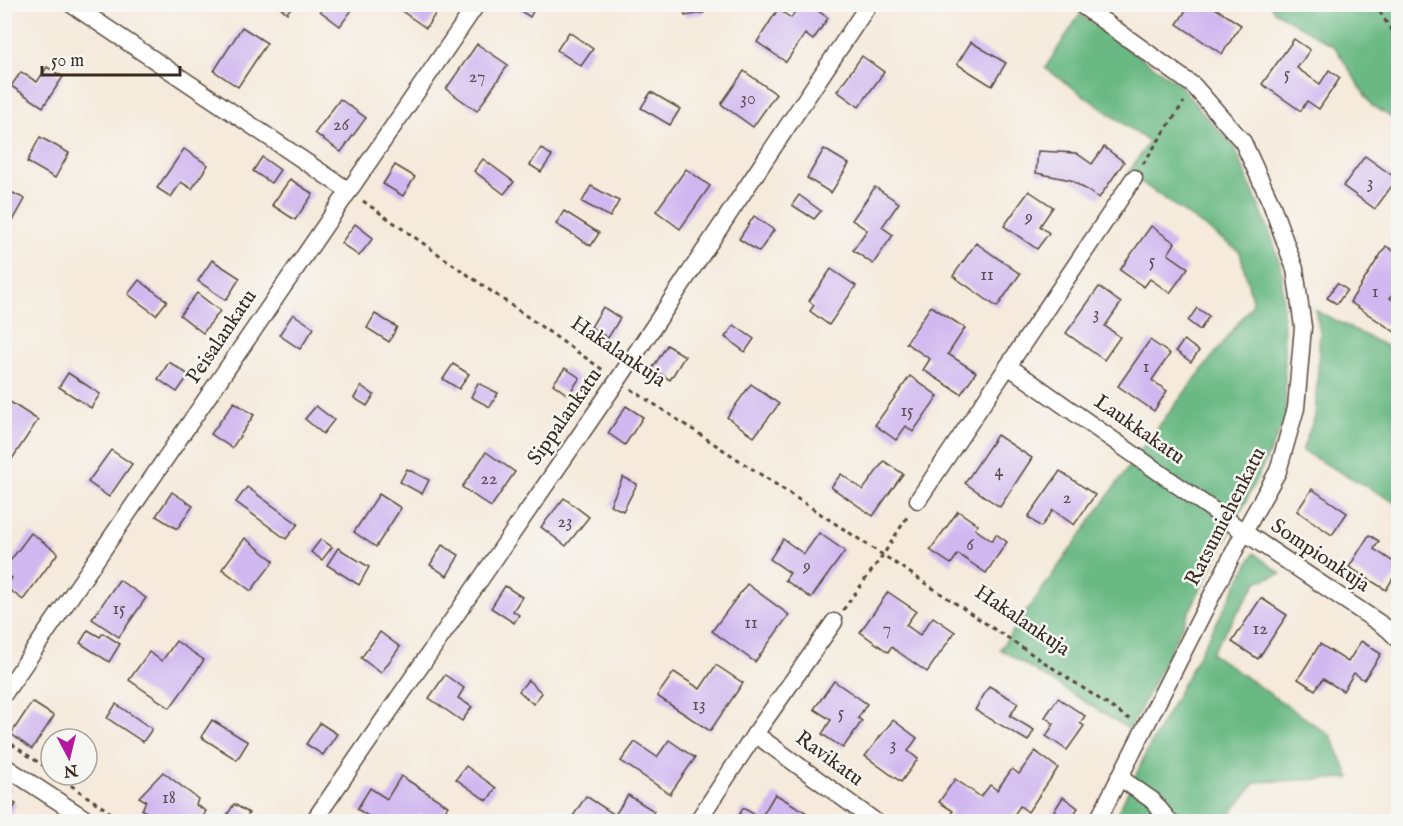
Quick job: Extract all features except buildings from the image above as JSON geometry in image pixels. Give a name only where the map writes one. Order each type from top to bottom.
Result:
[{"type":"street","points":[[71,4],[349,191]]},
{"type":"street","name":"Peisalankatu","points":[[4,694],[477,4]]},
{"type":"street","name":"Sippalankatu","points":[[313,822],[618,380],[869,4]]},
{"type":"street","name":"Ratsumiehenkatu","points":[[1080,4],[1194,86],[1243,142],[1271,203],[1295,269],[1303,327],[1296,408],[1278,471],[1244,532],[1097,822]]},
{"type":"street","points":[[918,500],[1134,178]]},
{"type":"street","name":"Laukkakatu","points":[[1008,366],[1244,532]]},
{"type":"street","name":"Sompionkuja","points":[[1244,532],[1378,622],[1398,639]]},
{"type":"street","points":[[697,822],[755,734],[834,622]]},
{"type":"street","name":"Ravikatu","points":[[755,734],[876,822]]},
{"type":"street","points":[[4,766],[90,822]]},
{"type":"street","points":[[1119,777],[1152,800],[1170,822]]},
{"type":"path","points":[[4,14],[10,4]]},
{"type":"path","points":[[1375,4],[1398,41]]},
{"type":"path","points":[[1134,178],[1194,86]]},
{"type":"path","name":"Hakalankuja","points":[[349,191],[618,380],[1145,729]]},
{"type":"path","points":[[834,622],[883,555],[918,500]]},
{"type":"path","points":[[4,739],[39,763]]},
{"type":"path","points":[[73,787],[124,822]]},
{"type":"green space","points":[[1270,5],[1398,5],[1398,121],[1372,106],[1335,47],[1274,11]]},
{"type":"green space","points":[[1080,14],[1180,85],[1234,146],[1272,238],[1282,271],[1286,418],[1130,730],[1000,649],[1145,444],[1253,304],[1240,252],[1128,173],[1149,142],[1045,68]]},
{"type":"green space","points":[[1315,310],[1398,352],[1398,504],[1302,451],[1315,416],[1320,332]]},
{"type":"green space","points":[[1254,553],[1281,574],[1258,581],[1211,653],[1331,736],[1350,778],[1256,782],[1225,821],[1112,822],[1148,749]]}]
